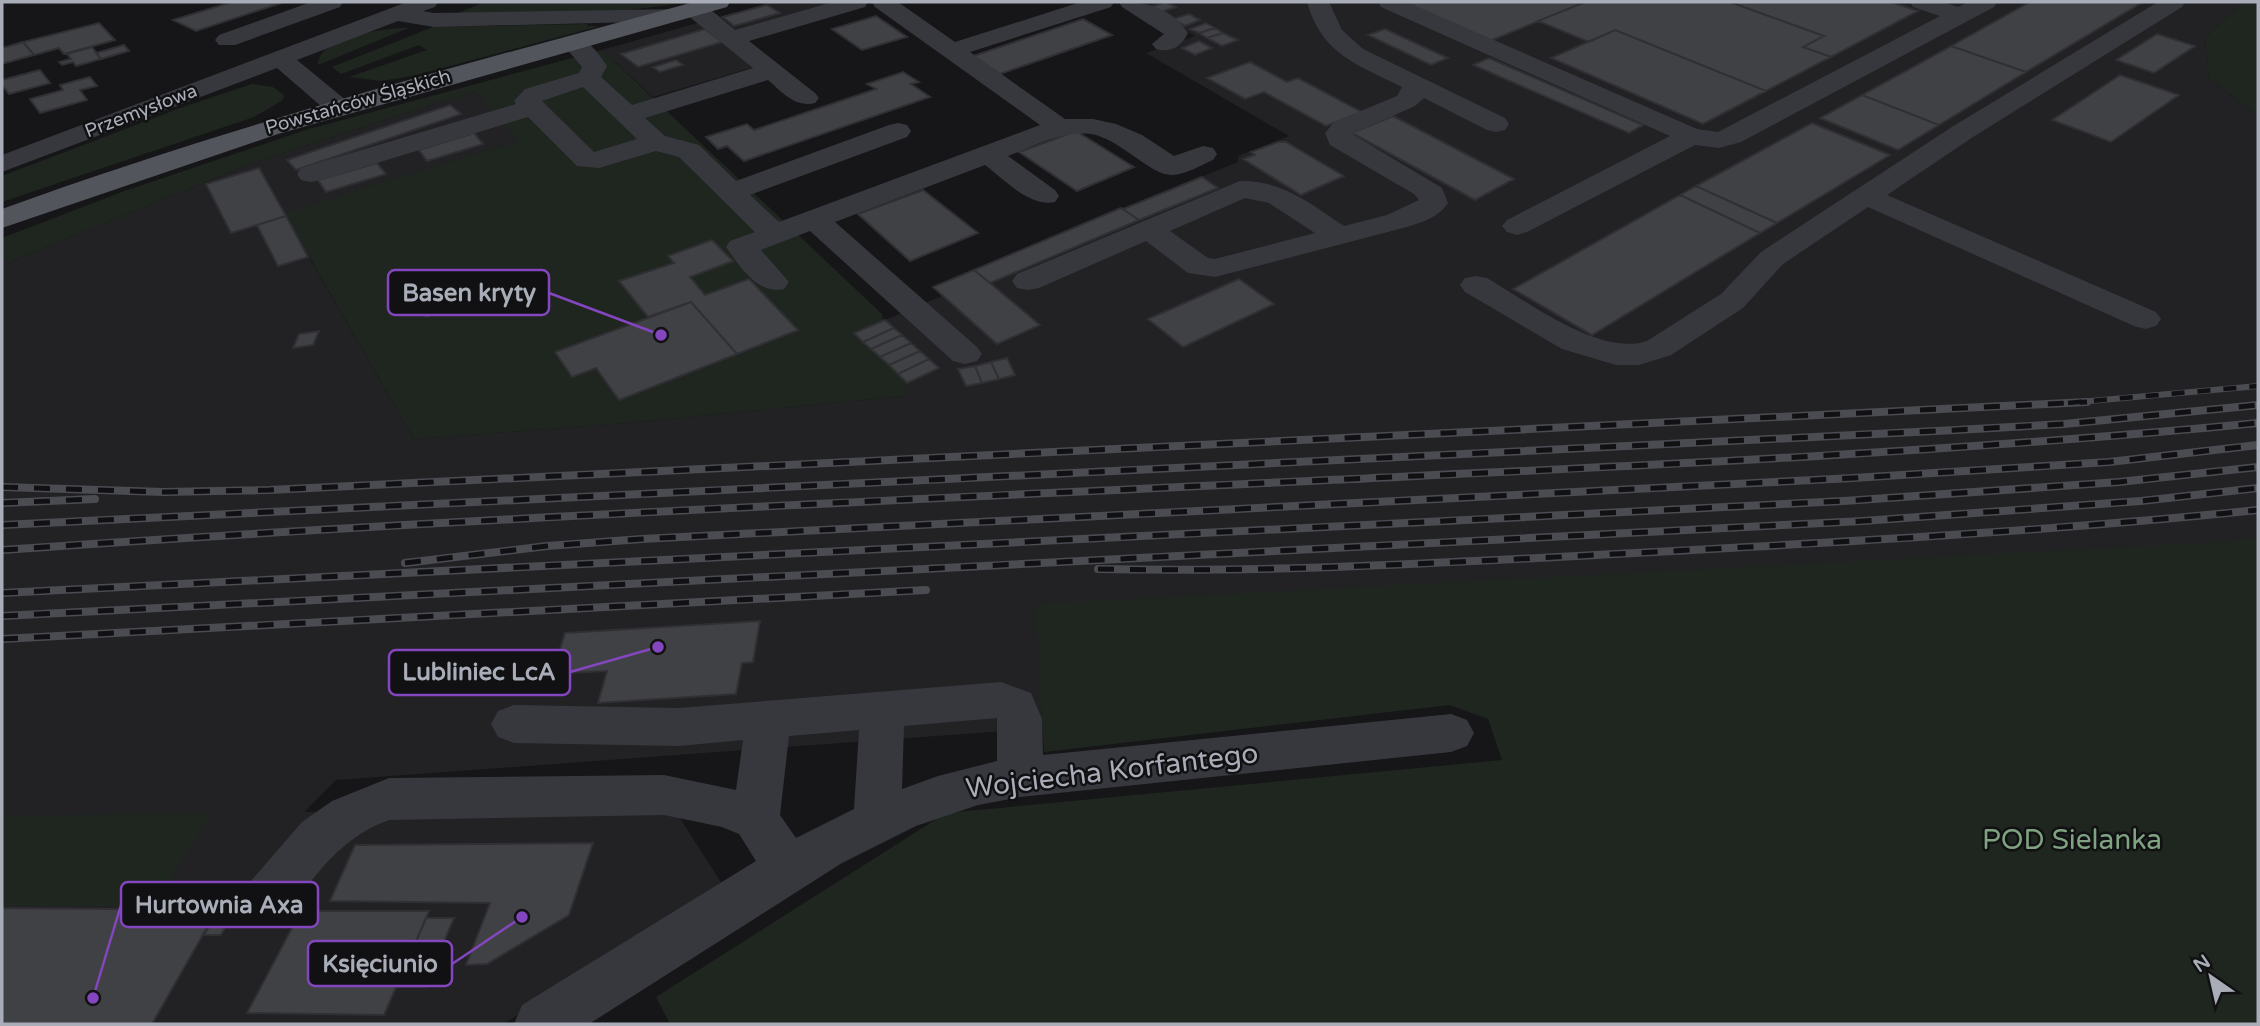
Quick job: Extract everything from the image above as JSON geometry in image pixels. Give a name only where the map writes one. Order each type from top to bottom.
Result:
[{"type":"main road","name":"Powstańców Śląskich","points":[[2,219],[160,162],[338,107],[719,2]]},
{"type":"street","points":[[227,40],[332,2]]},
{"type":"street","name":"Przemysłowa","points":[[2,164],[427,2]]},
{"type":"street","points":[[731,39],[857,2]]},
{"type":"street","points":[[883,2],[1060,127]]},
{"type":"street","points":[[954,50],[1103,2]]},
{"type":"street","points":[[1130,2],[1173,29],[1176,37],[1164,44]]},
{"type":"street","points":[[1318,2],[1327,27],[1348,49],[1496,124]]},
{"type":"street","points":[[1389,2],[1691,136],[1718,140],[1732,136],[1986,2]]},
{"type":"street","points":[[1921,2],[1960,15]]},
{"type":"street","points":[[1476,285],[1574,342],[1616,355],[1639,355],[1676,339],[1732,301],[1772,258],[2174,2]]},
{"type":"street","points":[[397,13],[435,20],[684,11],[731,39],[806,98]]},
{"type":"street","points":[[573,42],[595,66],[588,78],[529,96],[527,101],[587,160],[599,160],[655,142],[685,148],[774,234]]},
{"type":"street","points":[[280,58],[338,107]]},
{"type":"street","points":[[627,115],[771,71]]},
{"type":"street","points":[[588,78],[655,142]]},
{"type":"street","points":[[1149,229],[1199,265],[1215,268],[1411,217],[1430,208],[1434,203],[1432,194],[1345,143],[1338,133],[1343,128],[1406,101],[1413,95],[1415,84]]},
{"type":"street","points":[[311,174],[532,107]]},
{"type":"street","points":[[773,282],[741,247],[1060,127],[1081,124],[1103,126],[1172,167]]},
{"type":"street","points":[[731,192],[898,131]]},
{"type":"street","points":[[1517,226],[1691,136]]},
{"type":"street","points":[[1143,178],[1203,154]]},
{"type":"street","points":[[989,155],[1045,195]]},
{"type":"street","points":[[1028,281],[1240,190],[1255,188],[1272,193],[1338,235]]},
{"type":"street","points":[[1866,196],[2145,319]]},
{"type":"street","points":[[815,220],[965,354]]},
{"type":"street","points":[[514,724],[678,727],[1001,700],[1015,706],[1020,719],[1020,777]]},
{"type":"street","points":[[877,820],[882,711]]},
{"type":"street","points":[[756,819],[768,721]]},
{"type":"street","name":"Wojciecha Korfantego","points":[[541,1024],[788,868],[877,820],[947,791],[1020,777],[1451,733]]},
{"type":"street","points":[[268,898],[307,848],[329,827],[361,807],[389,799],[664,794],[725,807],[756,819],[788,868]]},
{"type":"shaded area","points":[[772,2],[842,2],[722,36],[758,66],[653,97],[602,50]]},
{"type":"shaded area","points":[[1134,2],[2244,2],[2205,37],[2209,78],[2258,116],[2258,574],[1127,722],[336,780],[304,812],[674,809],[724,887],[503,1024],[2,1024],[2,906],[154,906],[2,816],[2,265],[255,162],[475,91],[518,141],[284,214],[414,439],[626,423],[905,396],[854,333],[942,296],[933,287],[1238,162],[1238,156],[1289,136],[1146,53],[1195,36]]},
{"type":"green space","points":[[484,2],[691,2],[629,10],[456,14]]},
{"type":"green space","points":[[2244,2],[2258,2],[2258,116],[2209,78],[2205,37]]},
{"type":"green space","points":[[588,24],[587,26],[600,26],[412,76],[381,81],[349,77],[427,50],[419,45],[341,74],[332,67],[433,27]]},
{"type":"green space","points":[[411,27],[318,65],[321,55],[342,40],[371,32]]},
{"type":"green space","points":[[602,50],[882,314],[883,321],[855,333],[907,383],[905,396],[626,423],[414,439],[284,213],[517,141],[475,91],[255,162],[2,265],[2,238],[127,190],[309,129]]},
{"type":"green space","points":[[252,84],[273,87],[284,95],[283,100],[254,117],[2,202],[2,176],[183,107]]},
{"type":"green space","name":"POD Sielanka","points":[[2258,537],[2258,1024],[670,1024],[656,997],[946,813],[1502,760],[1488,719],[1450,705],[1044,752],[1035,604],[2222,542]]},
{"type":"green space","points":[[212,813],[154,906],[2,906],[2,816]]},
{"type":"building","points":[[232,2],[284,2],[196,31],[173,20]]},
{"type":"building","points":[[1166,2],[1176,7],[1160,12],[1150,7]]},
{"type":"building","points":[[1402,2],[1585,2],[1490,41]]},
{"type":"building","points":[[1585,2],[1730,2],[1824,36],[1803,47],[1831,57],[1766,91],[1615,30],[1589,42],[1538,21]]},
{"type":"building","points":[[1730,2],[1891,2],[1918,11],[1831,57],[1803,47],[1824,36]]},
{"type":"building","points":[[2030,2],[2143,2],[2026,72],[1951,46]]},
{"type":"building","points":[[767,5],[780,13],[734,26],[723,17]]},
{"type":"building","points":[[1189,14],[1200,20],[1185,26],[1173,19]]},
{"type":"building","points":[[876,16],[907,37],[862,50],[832,29]]},
{"type":"building","points":[[1083,19],[1112,35],[1000,74],[973,56]]},
{"type":"building","points":[[99,23],[115,40],[64,54],[59,48],[34,55],[23,42]]},
{"type":"building","points":[[1206,23],[1215,28],[1199,33],[1190,29]]},
{"type":"building","points":[[1215,28],[1223,33],[1207,38],[1199,33]]},
{"type":"building","points":[[705,29],[722,42],[638,67],[621,54]]},
{"type":"building","points":[[1385,29],[1448,58],[1431,65],[1368,35]]},
{"type":"building","points":[[1615,30],[1766,91],[1703,124],[1551,58]]},
{"type":"building","points":[[1223,33],[1238,40],[1222,46],[1207,38]]},
{"type":"building","points":[[2157,34],[2195,46],[2154,73],[2116,60]]},
{"type":"building","points":[[1199,41],[1212,48],[1195,55],[1182,48]]},
{"type":"building","points":[[23,42],[34,55],[2,64],[2,48]]},
{"type":"building","points":[[124,45],[129,51],[101,59],[96,53]]},
{"type":"building","points":[[1951,46],[2026,72],[1939,125],[1862,95]]},
{"type":"building","points":[[92,47],[101,59],[76,66],[73,62],[62,65],[59,62],[71,59],[67,54]]},
{"type":"building","points":[[1489,58],[1643,125],[1629,133],[1473,65]]},
{"type":"building","points":[[676,60],[683,65],[660,72],[653,67]]},
{"type":"building","points":[[1250,62],[1287,82],[1298,78],[1362,112],[1326,126],[1264,92],[1245,99],[1207,78]]},
{"type":"building","points":[[40,70],[50,83],[9,94],[2,85],[2,80]]},
{"type":"building","points":[[903,72],[919,82],[911,84],[930,97],[744,161],[727,146],[718,149],[706,137],[747,124],[754,130],[876,89],[867,84]]},
{"type":"building","points":[[2120,75],[2179,95],[2111,142],[2052,120]]},
{"type":"building","points":[[90,77],[97,86],[80,90],[87,100],[40,113],[30,99],[63,90],[60,85]]},
{"type":"building","points":[[1862,95],[1939,125],[1898,150],[1820,118]]},
{"type":"building","points":[[450,105],[461,114],[296,170],[287,160]]},
{"type":"building","points":[[1393,116],[1514,179],[1475,200],[1352,133]]},
{"type":"building","points":[[1812,123],[1890,155],[1777,223],[1696,186]]},
{"type":"building","points":[[1076,131],[1134,167],[1077,191],[1019,152]]},
{"type":"building","points":[[474,133],[483,144],[427,161],[419,150]]},
{"type":"building","points":[[1278,142],[1286,142],[1344,176],[1301,195],[1243,159],[1255,155],[1251,152]]},
{"type":"building","points":[[377,163],[386,174],[326,192],[318,180]]},
{"type":"building","points":[[259,168],[286,216],[231,233],[206,184]]},
{"type":"building","points":[[1202,177],[1218,188],[1139,220],[1123,209]]},
{"type":"building","points":[[1696,186],[1777,223],[1760,233],[1680,195]]},
{"type":"building","points":[[923,190],[978,233],[910,261],[858,214]]},
{"type":"building","points":[[1680,195],[1760,233],[1592,335],[1513,289]]},
{"type":"building","points":[[1121,208],[1139,220],[990,283],[974,270]]},
{"type":"building","points":[[286,216],[308,257],[278,266],[257,225]]},
{"type":"building","points":[[712,240],[733,261],[690,277],[705,295],[749,279],[798,330],[737,354],[691,302],[648,317],[619,281],[674,263],[668,256]]},
{"type":"building","points":[[974,270],[1040,325],[997,344],[933,287]]},
{"type":"building","points":[[1239,279],[1274,304],[1183,347],[1148,319]]},
{"type":"building","points":[[466,281],[477,299],[426,317],[415,298]]},
{"type":"building","points":[[691,302],[737,354],[619,400],[596,368],[572,377],[555,352]]},
{"type":"building","points":[[885,320],[894,328],[863,342],[854,333]]},
{"type":"building","points":[[894,328],[902,335],[871,349],[863,342]]},
{"type":"building","points":[[319,331],[313,345],[293,348],[299,334]]},
{"type":"building","points":[[902,335],[911,343],[880,357],[871,349]]},
{"type":"building","points":[[911,343],[920,351],[889,365],[880,357]]},
{"type":"building","points":[[920,351],[929,359],[898,374],[889,365]]},
{"type":"building","points":[[1007,358],[1015,375],[999,379],[991,362]]},
{"type":"building","points":[[929,359],[939,368],[907,383],[898,374]]},
{"type":"building","points":[[991,362],[999,379],[982,383],[975,366]]},
{"type":"building","points":[[975,366],[982,383],[966,386],[958,369]]},
{"type":"building","points":[[760,621],[753,662],[742,663],[736,694],[598,703],[607,671],[552,674],[565,633]]},
{"type":"building","points":[[593,843],[569,915],[487,964],[466,965],[490,903],[330,901],[355,845]]},
{"type":"building","points":[[2,908],[217,910],[152,1024],[2,1024]]},
{"type":"building","points":[[218,910],[234,911],[221,935],[204,935]]},
{"type":"building","points":[[301,911],[429,911],[384,1015],[247,1013]]},
{"type":"building","points":[[426,918],[454,918],[425,987],[397,987]]},
{"type":"railway","points":[[2070,403],[2258,386]]},
{"type":"railway","points":[[2070,403],[2087,402]]},
{"type":"railway","points":[[2,487],[164,492],[269,490],[2070,403]]},
{"type":"railway","points":[[2,525],[1956,430],[2064,424],[2258,405]]},
{"type":"railway","points":[[2,550],[508,519],[1805,457],[2258,423]]},
{"type":"railway","points":[[405,563],[547,546],[642,539],[1853,478],[2109,462],[2258,445]]},
{"type":"railway","points":[[2,593],[1844,501],[2119,482],[2258,467]]},
{"type":"railway","points":[[2,616],[1863,521],[2141,501],[2258,488]]},
{"type":"railway","points":[[2,503],[95,499]]},
{"type":"railway","points":[[1098,569],[1299,568],[1501,560],[1947,535],[2258,510]]},
{"type":"railway","points":[[2,639],[926,590]]},
{"type":"place","name":"Basen kryty","points":[[661,335]]},
{"type":"place","name":"Lubliniec LcA","points":[[658,647]]},
{"type":"place","name":"Księciunio","points":[[522,917]]},
{"type":"place","name":"Hurtownia Axa","points":[[93,998]]}]
